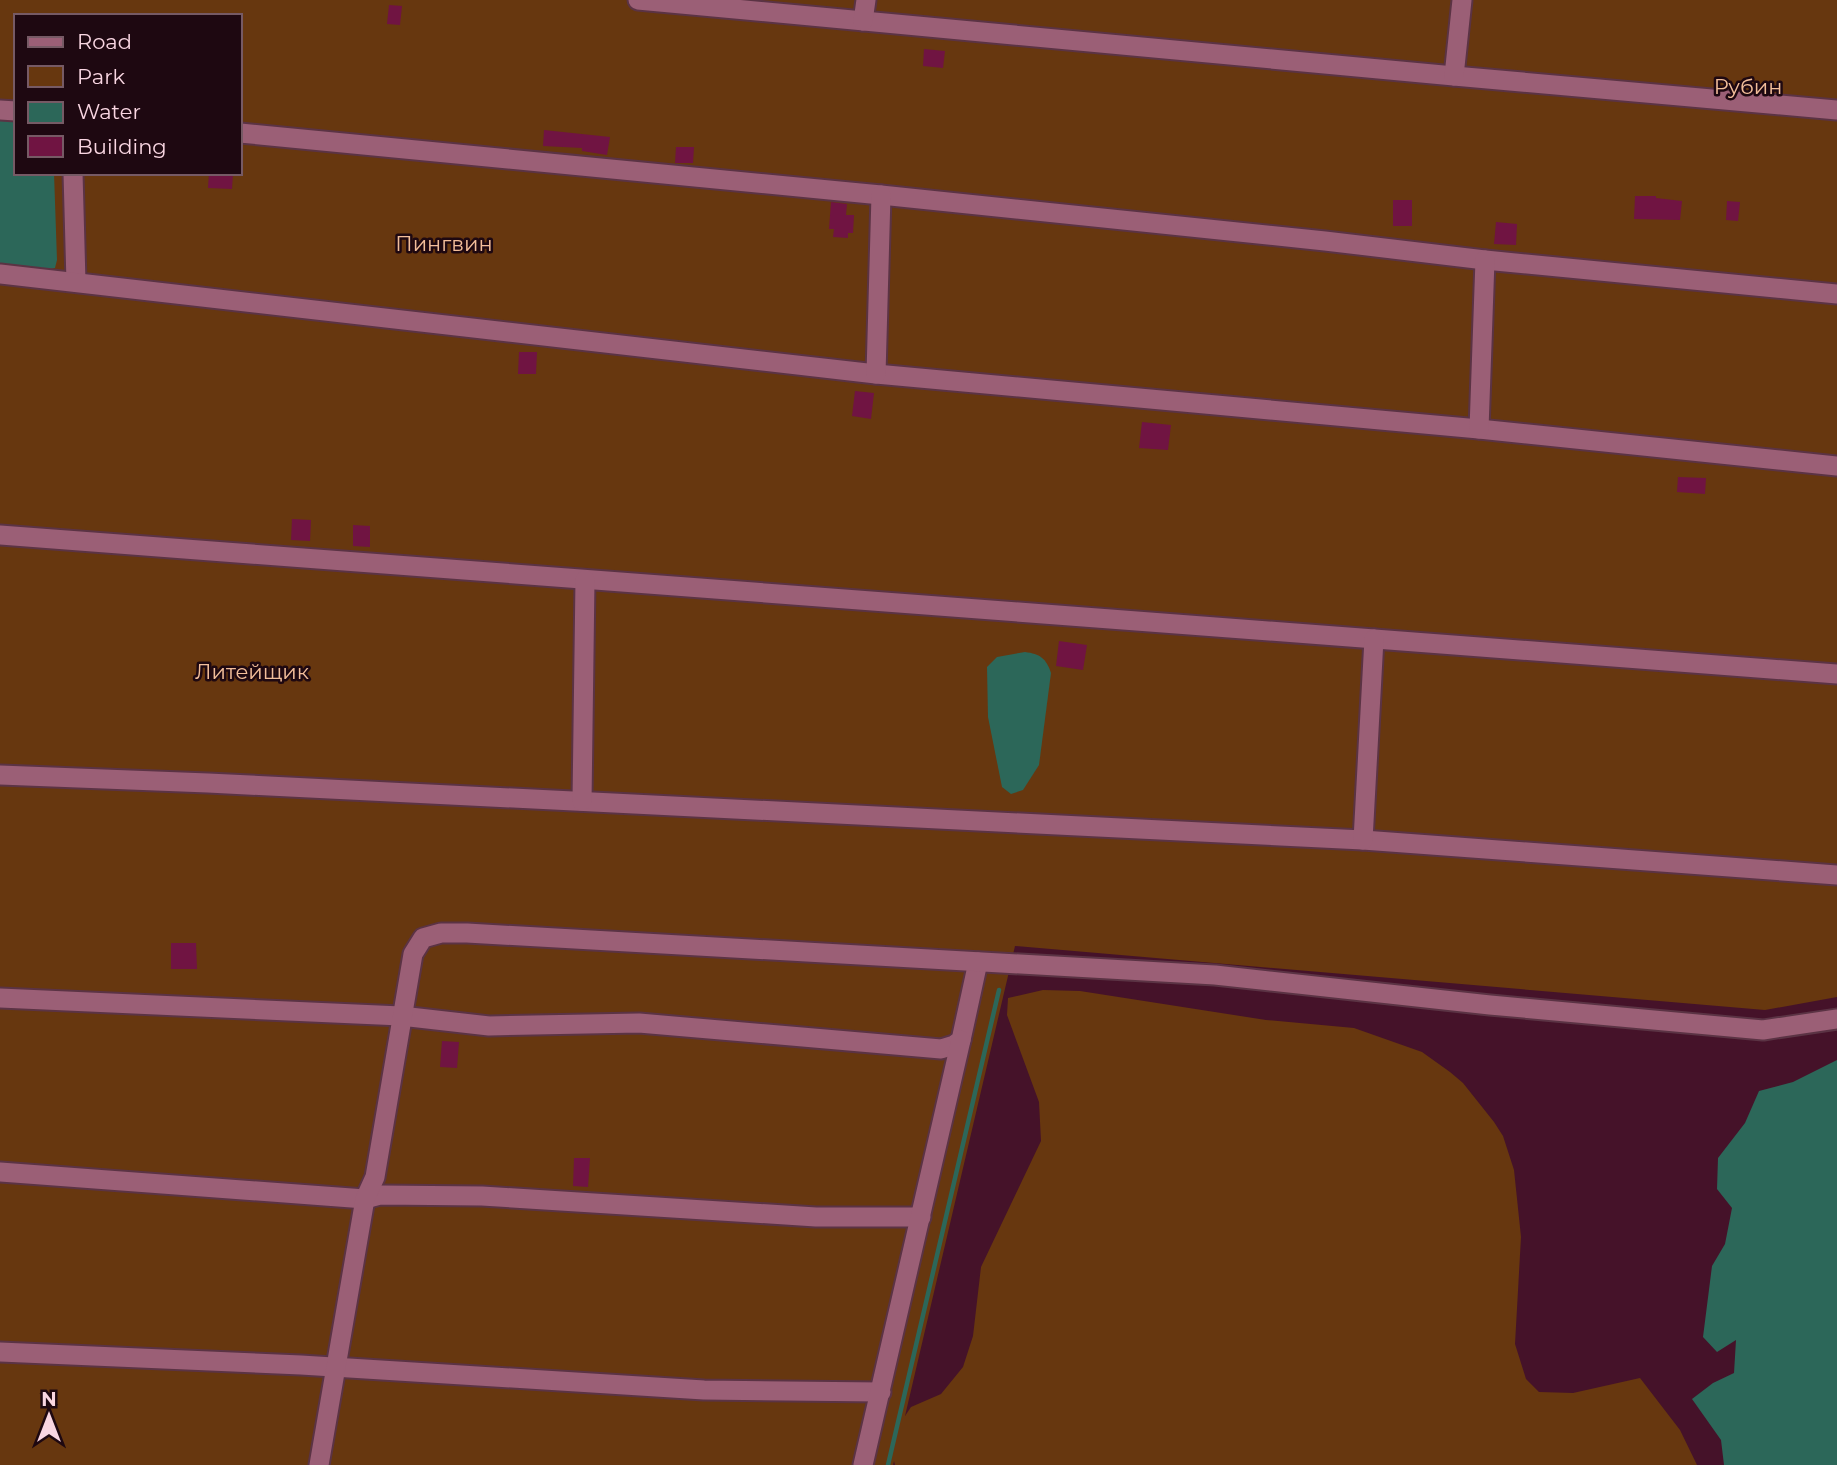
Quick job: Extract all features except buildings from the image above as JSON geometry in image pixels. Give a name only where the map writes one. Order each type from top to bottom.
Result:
[{"type":"street","points":[[638,0],[1837,110]]},
{"type":"street","points":[[863,22],[866,0]]},
{"type":"street","points":[[1454,76],[1462,0]]},
{"type":"street","points":[[242,133],[881,195],[1485,260],[1837,294]]},
{"type":"street","points":[[73,175],[76,282]]},
{"type":"street","points":[[876,374],[881,195]]},
{"type":"street","points":[[1479,429],[1485,260]]},
{"type":"street","points":[[0,274],[876,374],[1479,429],[1837,466]]},
{"type":"street","points":[[0,535],[1837,674]]},
{"type":"street","points":[[582,801],[586,580]]},
{"type":"street","points":[[1363,841],[1374,639]]},
{"type":"street","points":[[0,775],[582,801],[1363,841],[1837,875]]},
{"type":"street","points":[[319,1465],[365,1199],[375,1177],[413,954],[423,938],[441,933],[467,933],[1215,975],[1490,1005],[1763,1030],[1837,1019]]},
{"type":"street","points":[[863,1465],[978,962]]},
{"type":"street","points":[[0,998],[401,1016],[489,1026],[639,1023],[941,1049],[961,1040]]},
{"type":"street","points":[[0,1172],[365,1199],[380,1195],[482,1196],[816,1217],[921,1217]]},
{"type":"street","points":[[0,1352],[336,1368],[704,1390],[881,1392]]},
{"type":"green space","points":[[0,0],[1837,0],[1837,997],[1765,1010],[1015,946],[905,1416],[911,1407],[941,1394],[963,1367],[973,1336],[981,1267],[1041,1141],[1039,1102],[1007,1015],[1008,998],[1043,990],[1080,991],[1266,1020],[1354,1028],[1422,1052],[1450,1072],[1463,1083],[1494,1122],[1503,1136],[1514,1170],[1521,1237],[1515,1344],[1526,1379],[1539,1392],[1573,1393],[1640,1378],[1680,1430],[1697,1465],[895,1465],[894,1461],[893,1465],[0,1465]]},
{"type":"water","points":[[0,120],[14,121],[14,175],[54,175],[57,260],[55,268],[44,270],[0,266]]},
{"type":"water","points":[[1025,652],[1042,658],[1051,673],[1039,765],[1023,790],[1011,794],[1002,787],[988,717],[987,667],[997,657]]},
{"type":"water","points":[[1837,1060],[1837,1465],[1724,1465],[1721,1440],[1692,1399],[1713,1383],[1734,1373],[1736,1340],[1717,1352],[1703,1337],[1712,1266],[1725,1244],[1732,1208],[1717,1189],[1718,1158],[1745,1123],[1759,1091],[1793,1082]]},
{"type":"waterway","points":[[888,1465],[999,990]]},
{"type":"park label","name":"Рубин","points":[[1748,87]]},
{"type":"park label","name":"Пингвин","points":[[444,244]]},
{"type":"park label","name":"Литейщик","points":[[252,672]]}]
